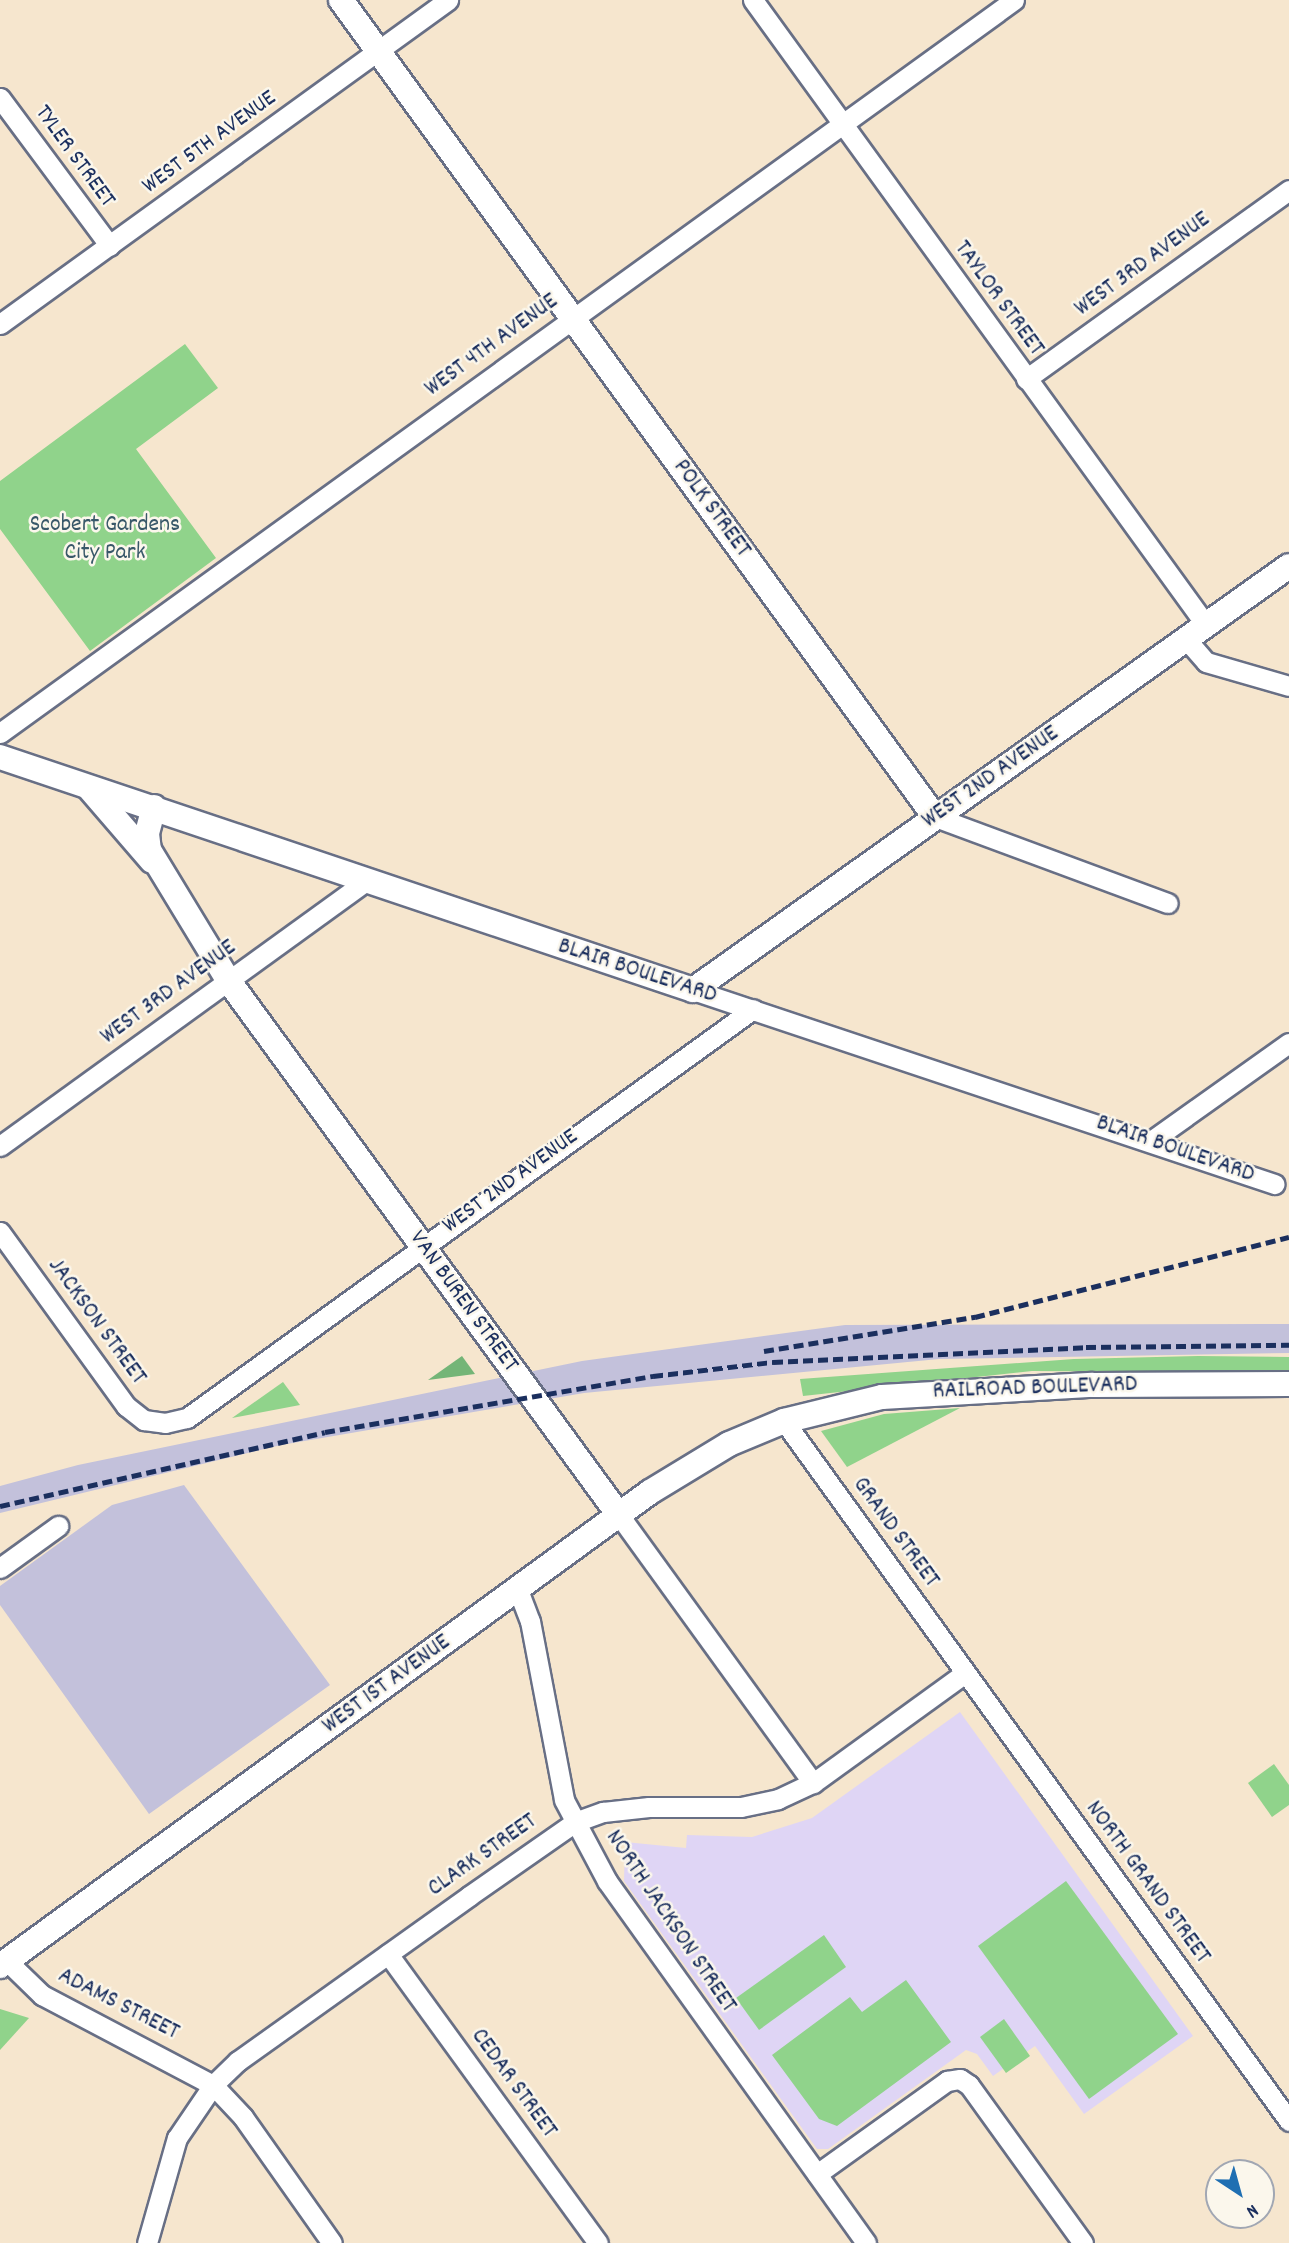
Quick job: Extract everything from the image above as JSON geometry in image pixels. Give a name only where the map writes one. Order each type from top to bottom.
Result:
[{"type":"street","name":"POLK STREET","points":[[341,0],[936,817]]},
{"type":"street","name":"WEST 5TH AVENUE","points":[[0,324],[448,0]]},
{"type":"street","name":"TAYLOR STREET","points":[[753,0],[1206,625]]},
{"type":"street","name":"WEST 4TH AVENUE","points":[[0,733],[1014,0]]},
{"type":"street","name":"TYLER STREET","points":[[0,98],[110,246]]},
{"type":"street","name":"WEST 3RD AVENUE","points":[[1026,379],[1289,190]]},
{"type":"street","name":"WEST 2ND AVENUE","points":[[693,990],[1289,566]]},
{"type":"street","points":[[1186,639],[1206,662],[1289,686]]},
{"type":"street","name":"BLAIR BOULEVARD","points":[[0,757],[1274,1184]]},
{"type":"street","points":[[84,784],[155,863]]},
{"type":"street","name":"VAN BUREN STREET","points":[[154,807],[147,834],[155,863],[228,980],[813,1783]]},
{"type":"street","points":[[936,817],[1168,903]]},
{"type":"street","name":"WEST 3RD AVENUE","points":[[0,1146],[366,881]]},
{"type":"street","name":"WEST 2ND AVENUE","points":[[165,1423],[208,1406],[423,1246],[752,1009]]},
{"type":"street","points":[[1151,1141],[1289,1043]]},
{"type":"street","name":"JACKSON STREET","points":[[0,1232],[126,1406],[144,1420],[165,1423]]},
{"type":"street","name":"RAILROAD BOULEVARD","points":[[784,1421],[882,1397],[940,1392],[1093,1385],[1289,1384]]},
{"type":"street","name":"WEST 1ST AVENUE","points":[[4,1964],[619,1515],[729,1444],[784,1421]]},
{"type":"street","name":"GRAND STREET","points":[[784,1421],[965,1673]]},
{"type":"street","points":[[0,1568],[58,1526]]},
{"type":"street","name":"NORTH JACKSON STREET","points":[[518,1590],[530,1621],[564,1800],[575,1822],[607,1881],[866,2243]]},
{"type":"street","name":"CLARK STREET","points":[[147,2243],[177,2137],[213,2085],[238,2060],[575,1822],[603,1812],[649,1807],[741,1807],[778,1799],[813,1783],[965,1673]]},
{"type":"street","name":"NORTH GRAND STREET","points":[[965,1673],[1289,2121]]},
{"type":"street","name":"CEDAR STREET","points":[[388,1954],[598,2243]]},
{"type":"street","name":"ADAMS STREET","points":[[4,1964],[42,1995],[213,2085],[243,2117],[332,2243]]},
{"type":"street","points":[[817,2174],[947,2081],[960,2079],[969,2085],[1083,2243]]},
{"type":"shaded area","points":[[1289,1324],[1289,1353],[939,1359],[584,1393],[281,1445],[0,1513],[0,1486],[78,1465],[582,1361],[845,1325]]},
{"type":"shaded area","points":[[184,1485],[330,1685],[149,1814],[0,1605],[0,1586],[112,1505]]},
{"type":"shaded area","points":[[960,1712],[1193,2036],[1084,2114],[1035,2046],[993,2076],[977,2054],[966,2050],[828,2149],[817,2149],[624,1881],[625,1842],[686,1848],[687,1835],[752,1837],[812,1818]]},
{"type":"green space","name":"Scobert Gardens City Park","points":[[185,344],[218,388],[136,449],[216,558],[90,651],[0,529],[0,481]]},
{"type":"green space","points":[[462,1356],[475,1374],[428,1380]]},
{"type":"green space","points":[[1289,1357],[1289,1373],[1032,1371],[803,1396],[800,1379],[1074,1359]]},
{"type":"green space","points":[[283,1382],[300,1405],[232,1418]]},
{"type":"green space","points":[[960,1408],[847,1467],[821,1431],[884,1414]]},
{"type":"green space","points":[[1274,1764],[1289,1785],[1289,1805],[1272,1817],[1248,1783]]},
{"type":"green space","points":[[1066,1881],[1178,2034],[1089,2099],[978,1946]]},
{"type":"green space","points":[[824,1935],[846,1967],[759,2030],[736,1998]]},
{"type":"green space","points":[[906,1980],[951,2042],[837,2126],[819,2119],[772,2055],[850,1997],[862,2012]]},
{"type":"green space","points":[[0,2009],[29,2018],[0,2050]]},
{"type":"green space","points":[[1004,2019],[1030,2056],[1006,2073],[980,2037]]},
{"type":"railway","points":[[764,1351],[975,1317],[1289,1237]]},
{"type":"railway","points":[[0,1506],[325,1432],[653,1376],[773,1362],[1086,1347],[1289,1345]]}]
